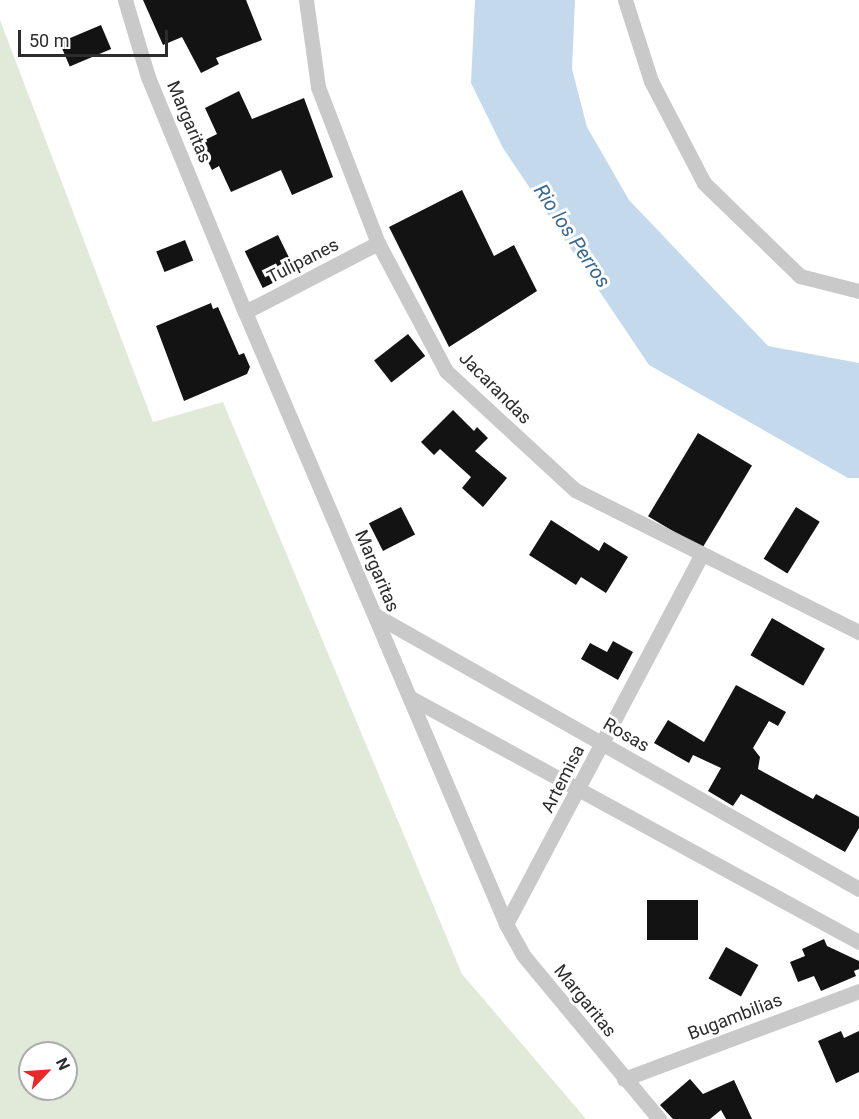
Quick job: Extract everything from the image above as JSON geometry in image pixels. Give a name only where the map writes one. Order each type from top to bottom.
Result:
[{"type":"street","name":"Margaritas","points":[[125,0],[148,76],[245,312],[506,924],[523,956],[659,1119]]},
{"type":"street","name":"Jacarandas","points":[[306,0],[318,87],[378,243],[446,371],[499,423],[575,490],[701,556],[857,629]]},
{"type":"street","points":[[625,0],[651,81],[704,183],[800,276],[859,291]]},
{"type":"street","name":"Tulipanes","points":[[245,312],[378,243]]},
{"type":"street","name":"Artemisa","points":[[506,924],[580,790],[701,556]]},
{"type":"street","name":"Rosas","points":[[375,615],[859,889]]},
{"type":"street","points":[[411,698],[859,942]]},
{"type":"street","name":"Bugambilias","points":[[624,1079],[859,991]]},
{"type":"green space","points":[[0,20],[153,422],[223,402],[462,974],[586,1119],[0,1119]]},
{"type":"water","name":"Rio los Perros","points":[[475,0],[575,0],[572,69],[587,127],[629,200],[768,346],[859,363],[859,478],[848,478],[649,365],[503,148],[471,83]]},
{"type":"building","points":[[143,0],[246,0],[262,40],[216,58],[219,64],[201,73],[182,37],[163,45]]},
{"type":"building","points":[[101,25],[111,49],[70,67],[60,43]]},
{"type":"building","points":[[239,91],[252,119],[304,98],[333,177],[292,195],[281,170],[231,192],[219,166],[212,170],[199,143],[217,134],[205,108]]},
{"type":"building","points":[[462,190],[494,256],[514,245],[537,291],[449,347],[389,227]]},
{"type":"building","points":[[278,235],[296,272],[263,288],[245,251]]},
{"type":"building","points":[[185,240],[193,260],[164,272],[156,252]]},
{"type":"building","points":[[211,303],[213,309],[218,307],[239,355],[244,353],[250,367],[247,374],[184,401],[156,326]]},
{"type":"building","points":[[408,334],[425,356],[391,383],[374,360]]},
{"type":"building","points":[[453,410],[474,431],[477,427],[488,438],[475,451],[507,478],[483,507],[462,488],[471,477],[440,449],[434,455],[421,442]]},
{"type":"building","points":[[698,433],[752,465],[702,549],[648,516]]},
{"type":"building","points":[[401,507],[415,535],[383,551],[369,523]]},
{"type":"building","points":[[796,507],[820,522],[787,574],[764,559]]},
{"type":"building","points":[[551,520],[599,551],[604,542],[628,557],[606,593],[581,577],[576,585],[529,555]]},
{"type":"building","points":[[772,618],[825,648],[803,686],[750,655]]},
{"type":"building","points":[[613,641],[633,652],[618,680],[581,659],[590,643],[607,652]]},
{"type":"building","points":[[736,685],[786,712],[778,726],[769,721],[753,748],[760,757],[758,769],[813,799],[816,794],[859,817],[859,828],[845,852],[741,794],[733,806],[708,791],[721,768],[693,755],[689,763],[654,743],[668,720],[704,742]]},
{"type":"building","points":[[647,900],[698,900],[698,940],[647,940]]},
{"type":"building","points":[[824,939],[827,946],[859,961],[859,969],[854,971],[856,976],[821,991],[814,976],[798,982],[790,962],[805,956],[802,949]]},
{"type":"building","points":[[726,947],[758,965],[741,996],[709,978]]},
{"type":"building","points":[[841,1031],[844,1038],[859,1031],[859,1072],[836,1083],[818,1041]]},
{"type":"building","points":[[690,1079],[703,1094],[734,1080],[752,1119],[726,1119],[721,1110],[710,1119],[673,1119],[660,1105]]}]
